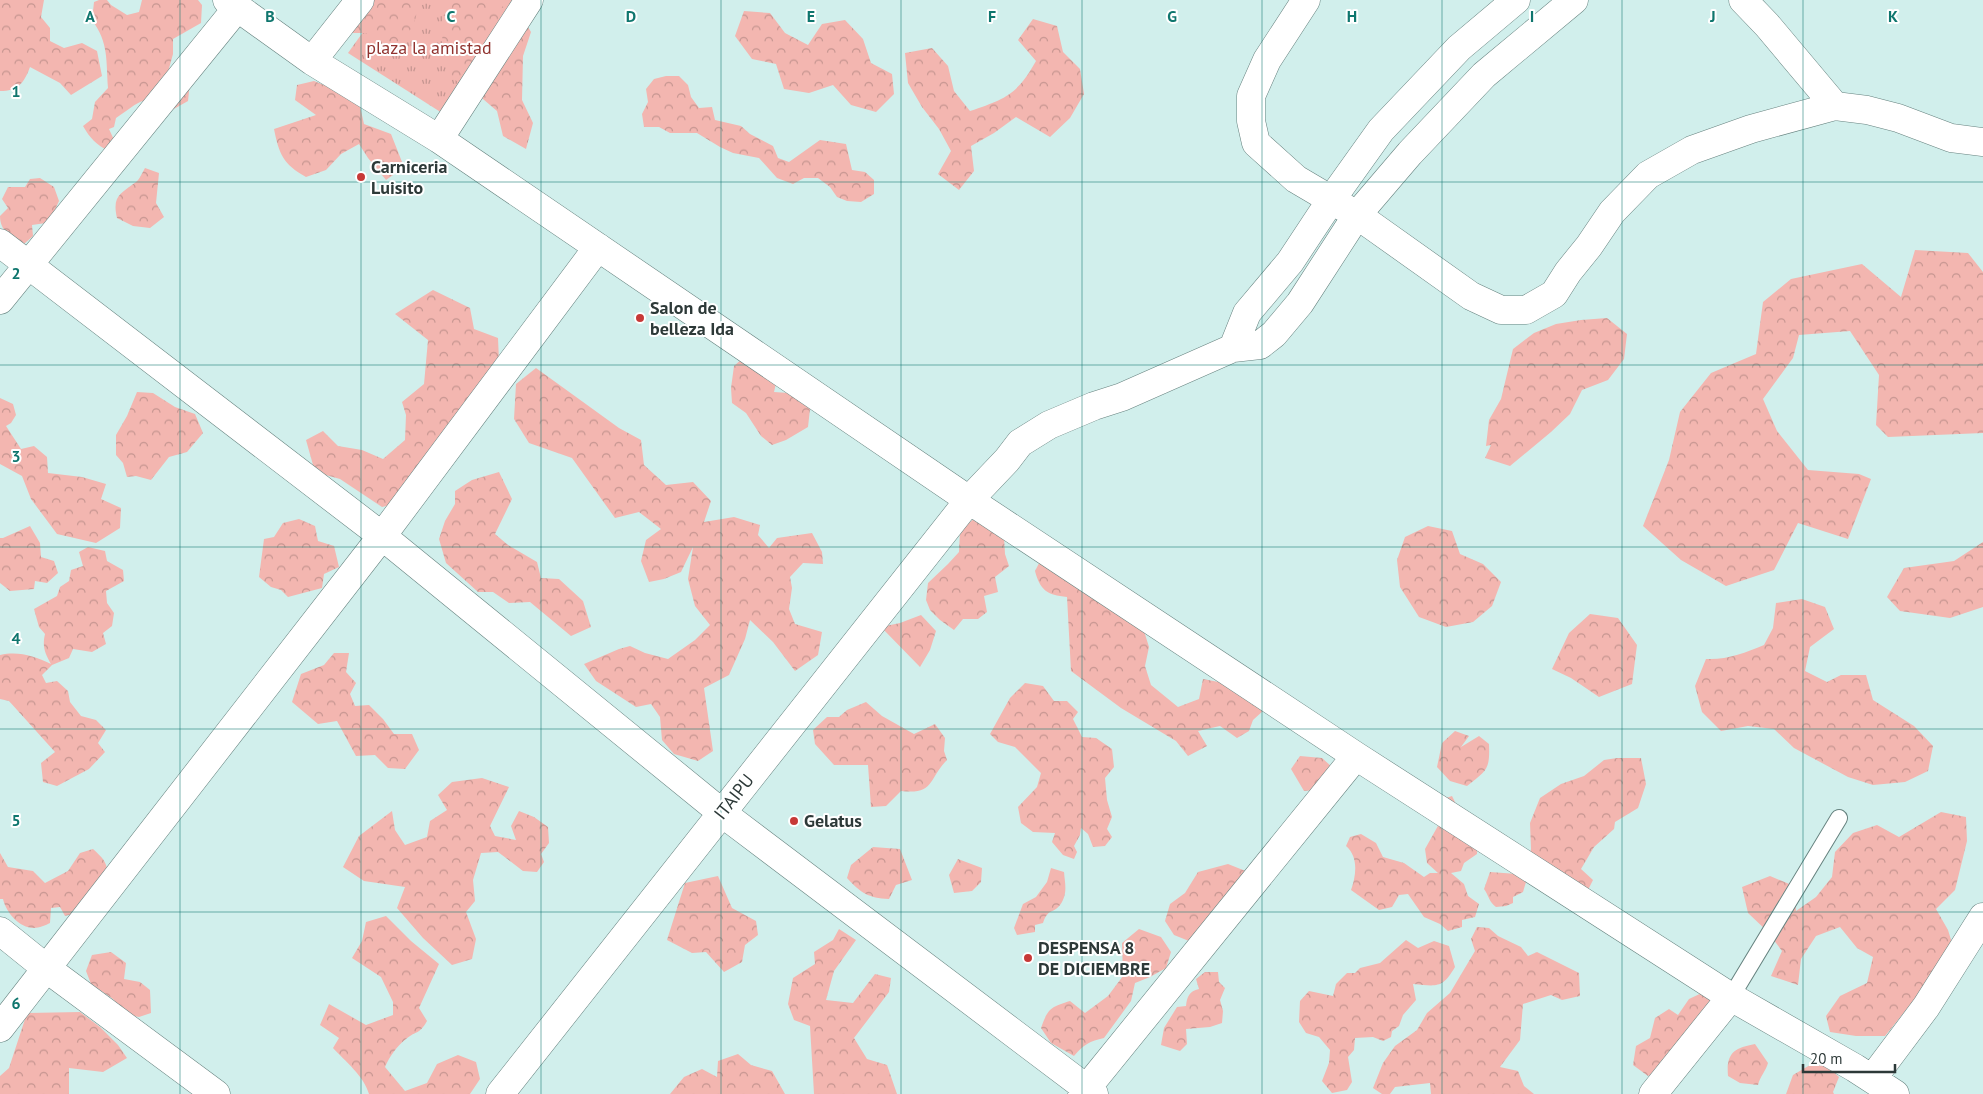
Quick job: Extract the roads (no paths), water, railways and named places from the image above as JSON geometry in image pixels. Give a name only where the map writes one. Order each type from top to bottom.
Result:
[{"type":"street","points":[[312,61],[360,0]]},
{"type":"street","points":[[439,139],[528,0]]},
{"type":"street","points":[[1306,0],[1267,60],[1251,96],[1250,121],[1256,143],[1296,179],[1357,215],[1471,296],[1501,310],[1526,310],[1554,294],[1568,272],[1590,246],[1612,212],[1648,175],[1692,150],[1751,129],[1835,106],[1867,110],[1898,118],[1951,138],[1983,142]]},
{"type":"street","points":[[1233,348],[1246,313],[1290,262],[1380,130],[1459,48],[1516,0]]},
{"type":"street","name":"ITAIPU","points":[[500,1094],[969,500],[1007,460],[1020,443],[1049,425],[1139,390],[1233,348],[1260,346],[1274,334],[1300,302],[1357,215],[1410,153],[1484,75],[1574,0]]},
{"type":"street","points":[[1743,0],[1767,25],[1835,106]]},
{"type":"street","points":[[0,300],[232,4],[312,61],[439,139],[969,500],[1356,756],[1731,997],[1895,1094]]},
{"type":"street","points":[[0,243],[382,536],[722,813],[1088,1092],[1356,756]]},
{"type":"street","points":[[0,1028],[382,536],[598,247]]},
{"type":"street","points":[[1872,1079],[1926,1007],[1983,917]]},
{"type":"street","points":[[0,931],[46,968],[216,1094]]},
{"type":"street","points":[[1652,1094],[1731,997]]},
{"type":"lane","points":[[1731,997],[1839,818]]},
{"type":"place","name":"Carniceria Luisito","points":[[361,177]]},
{"type":"place","name":"Salon de belleza Ida","points":[[640,318]]},
{"type":"place","name":"Gelatus","points":[[794,821]]},
{"type":"place","name":"DESPENSA 8 DE DICIEMBRE","points":[[1028,958]]},
{"type":"park label","name":"plaza la amistad","points":[[429,48]]}]
